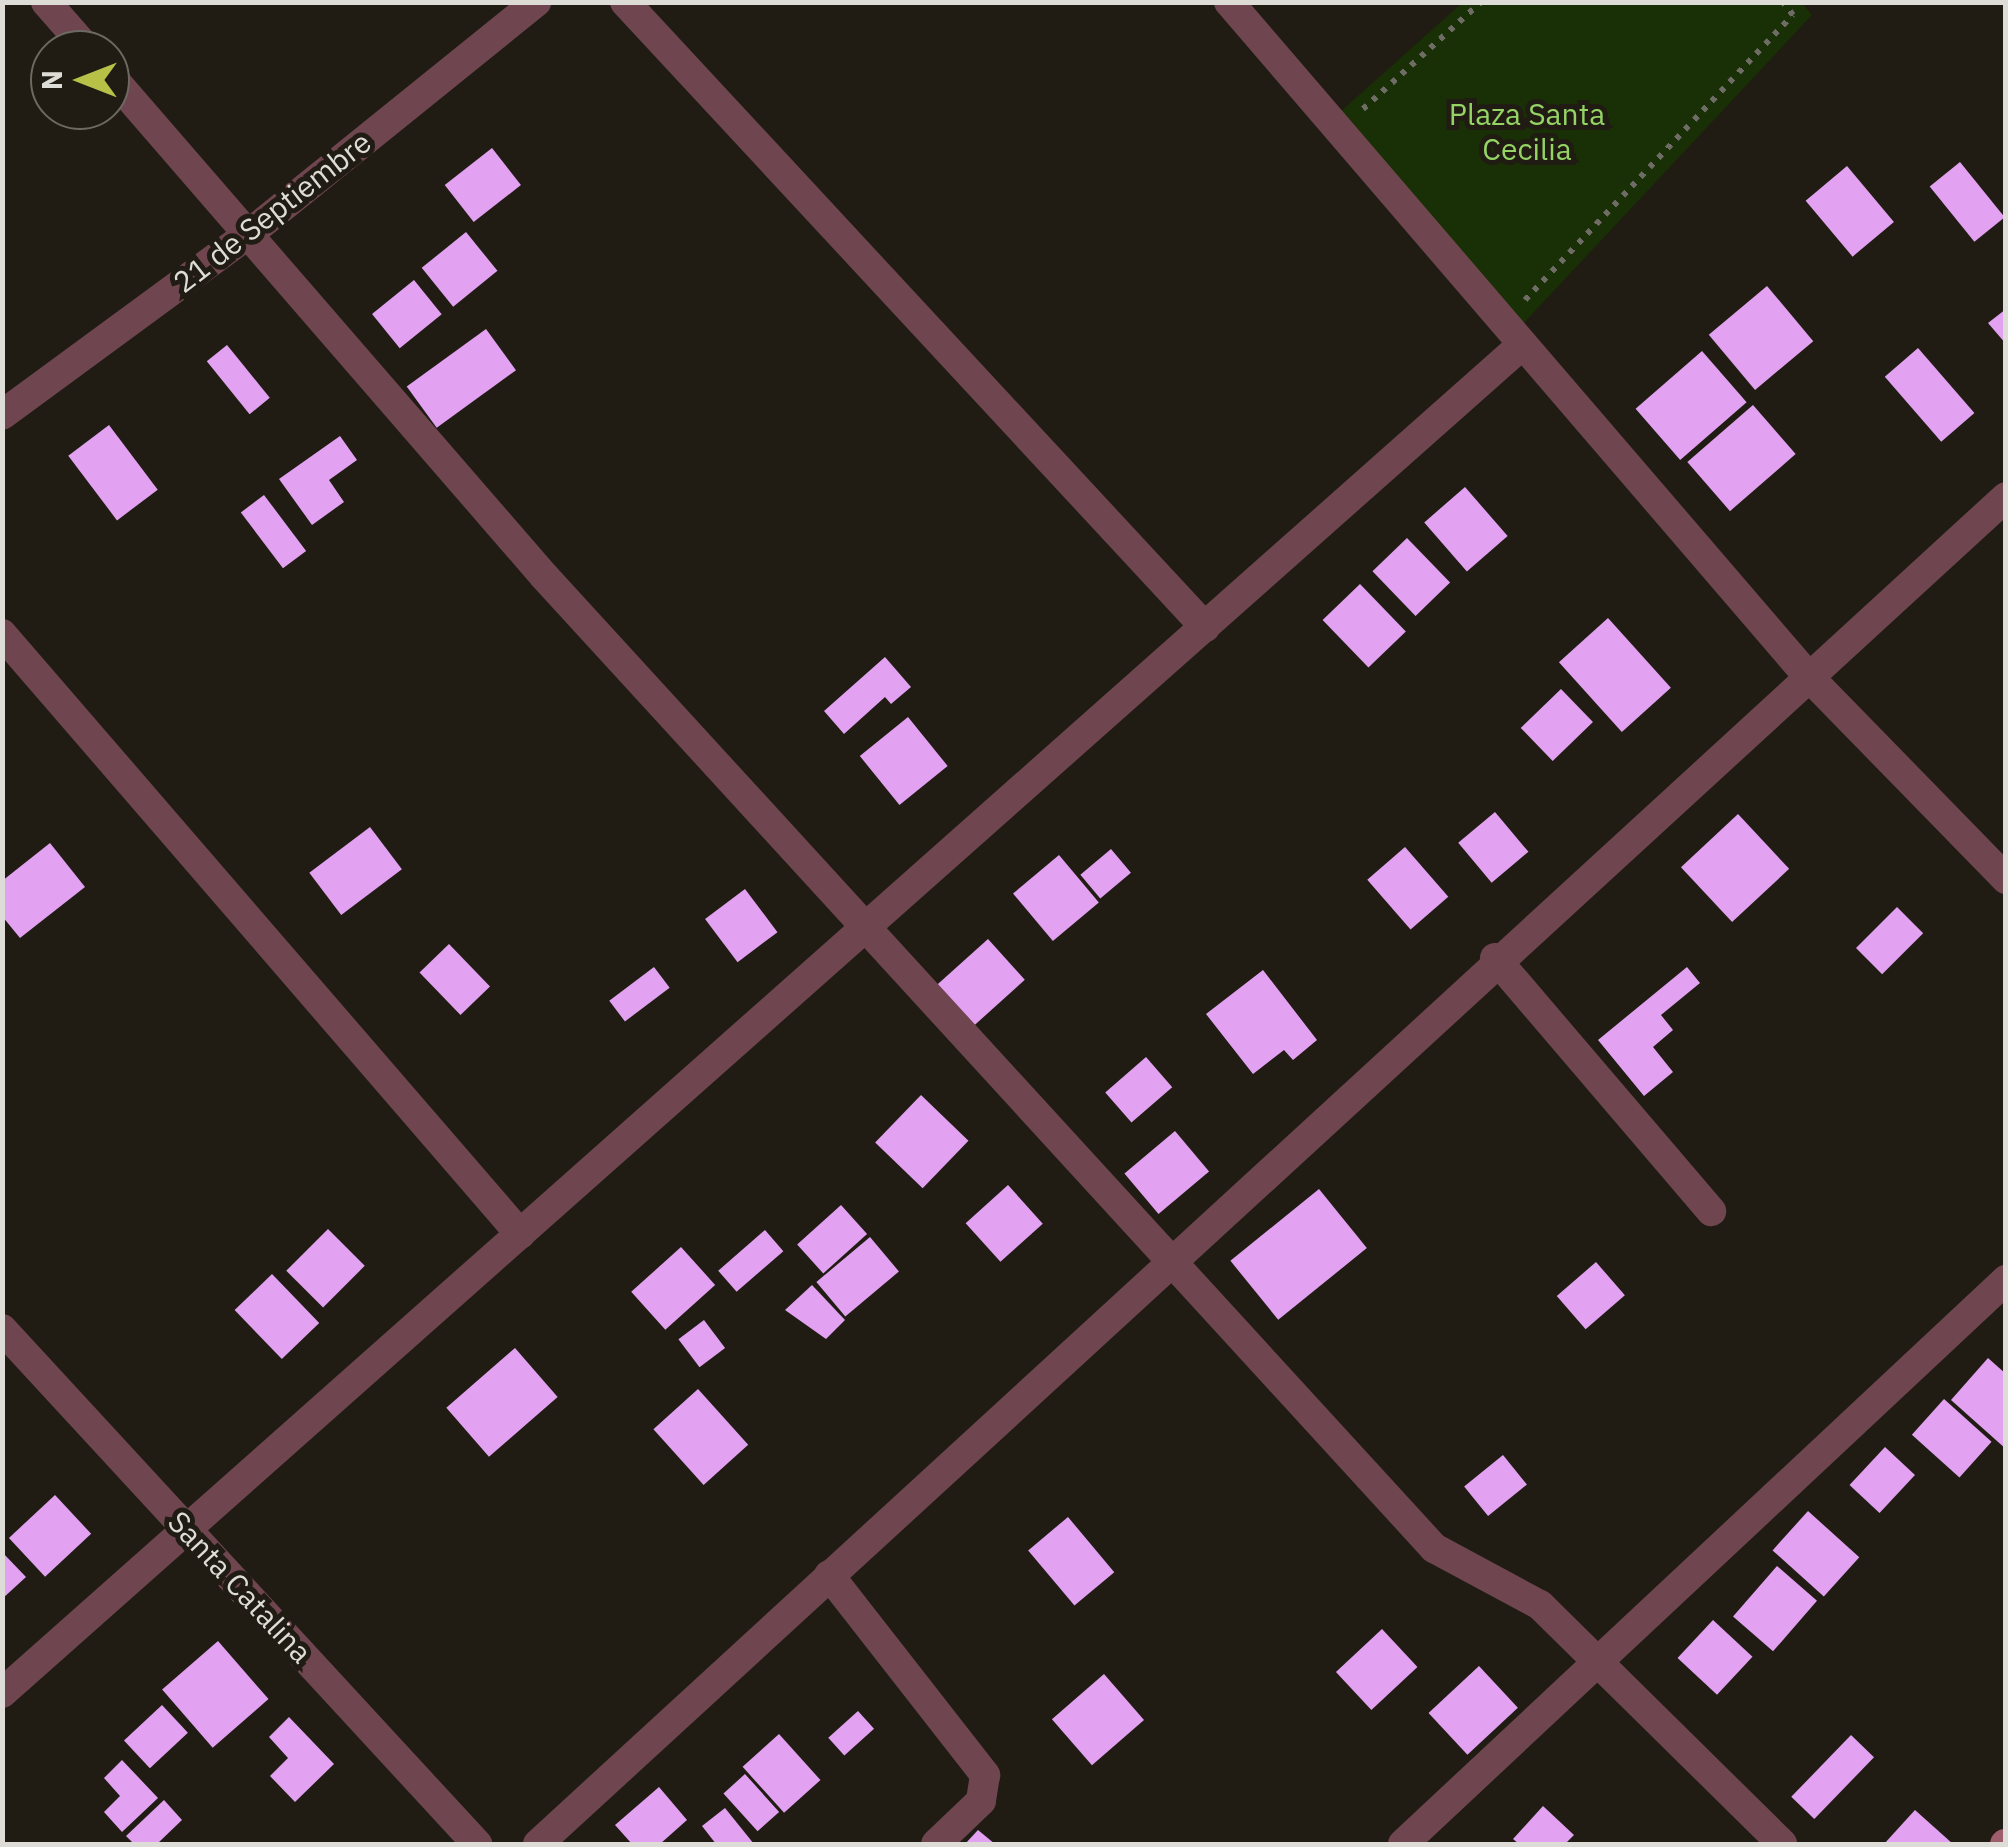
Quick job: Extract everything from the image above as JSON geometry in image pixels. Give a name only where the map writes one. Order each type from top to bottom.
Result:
[{"type":"street","points":[[46,2],[70,30]]},
{"type":"street","name":"21 de Septiembre","points":[[2,415],[250,233],[536,2]]},
{"type":"street","points":[[625,2],[1205,627]]},
{"type":"street","points":[[1228,2],[1808,676],[2006,878]]},
{"type":"street","points":[[130,98],[544,576],[1434,1548],[1540,1605],[1782,1844]]},
{"type":"street","points":[[2,1694],[1521,346]]},
{"type":"street","points":[[538,1844],[1496,958],[2006,497]]},
{"type":"street","points":[[2,634],[520,1234]]},
{"type":"street","points":[[1496,958],[1711,1212]]},
{"type":"street","points":[[1403,1844],[2006,1280]]},
{"type":"street","name":"Santa Catalina","points":[[2,1329],[477,1844]]},
{"type":"street","points":[[829,1575],[985,1775],[982,1802],[936,1844]]},
{"type":"path","points":[[1371,128],[1358,114],[1480,2]]},
{"type":"path","points":[[1506,292],[1519,307],[1794,15],[1783,2]]},
{"type":"green space","name":"Plaza Santa Cecilia","points":[[1801,2],[1812,15],[1522,325],[1340,112],[1462,3]]},
{"type":"building","points":[[492,148],[521,185],[474,222],[445,185]]},
{"type":"building","points":[[1960,162],[2005,217],[1974,242],[1930,187]]},
{"type":"building","points":[[1847,166],[1894,222],[1853,257],[1806,201]]},
{"type":"building","points":[[466,232],[497,271],[453,307],[422,268]]},
{"type":"building","points":[[414,280],[442,314],[400,348],[372,314]]},
{"type":"building","points":[[1767,286],[1813,341],[1755,390],[1709,335]]},
{"type":"building","points":[[2006,309],[2006,344],[1988,323]]},
{"type":"building","points":[[486,329],[516,370],[437,428],[407,387]]},
{"type":"building","points":[[227,345],[270,398],[250,414],[207,361]]},
{"type":"building","points":[[1918,348],[1974,413],[1941,442],[1885,377]]},
{"type":"building","points":[[1702,351],[1747,402],[1680,460],[1636,409]]},
{"type":"building","points":[[1753,405],[1796,454],[1730,511],[1687,462]]},
{"type":"building","points":[[109,425],[158,490],[117,520],[68,456]]},
{"type":"building","points":[[340,436],[357,460],[329,480],[344,502],[312,525],[279,479]]},
{"type":"building","points":[[1465,487],[1508,536],[1467,571],[1424,522]]},
{"type":"building","points":[[264,495],[306,551],[283,568],[241,512]]},
{"type":"building","points":[[1407,538],[1450,583],[1416,616],[1372,571]]},
{"type":"building","points":[[1360,584],[1406,631],[1368,668],[1323,620]]},
{"type":"building","points":[[1608,618],[1671,688],[1622,732],[1559,662]]},
{"type":"building","points":[[885,657],[911,687],[891,704],[885,697],[844,734],[824,711]]},
{"type":"building","points":[[1561,689],[1593,722],[1553,761],[1521,728]]},
{"type":"building","points":[[908,717],[948,766],[899,805],[860,756]]},
{"type":"building","points":[[1495,812],[1528,852],[1492,883],[1458,843]]},
{"type":"building","points":[[1738,814],[1789,869],[1732,922],[1681,867]]},
{"type":"building","points":[[370,827],[402,869],[341,915],[309,873]]},
{"type":"building","points":[[50,843],[85,887],[20,938],[2,916],[2,881]]},
{"type":"building","points":[[1405,847],[1448,897],[1411,930],[1367,880]]},
{"type":"building","points":[[1111,849],[1131,873],[1100,898],[1080,875]]},
{"type":"building","points":[[1059,855],[1099,902],[1053,941],[1013,894]]},
{"type":"building","points":[[745,889],[777,932],[738,962],[705,919]]},
{"type":"building","points":[[1897,907],[1923,933],[1882,974],[1856,948]]},
{"type":"building","points":[[988,939],[1025,980],[973,1027],[936,986]]},
{"type":"building","points":[[449,944],[490,986],[460,1015],[420,972]]},
{"type":"building","points":[[654,967],[670,988],[625,1021],[609,1001]]},
{"type":"building","points":[[1687,967],[1700,983],[1661,1015],[1673,1030],[1653,1047],[1673,1072],[1644,1096],[1598,1040]]},
{"type":"building","points":[[1263,970],[1317,1040],[1293,1060],[1284,1050],[1253,1074],[1206,1014]]},
{"type":"building","points":[[1146,1057],[1172,1087],[1131,1123],[1105,1092]]},
{"type":"building","points":[[921,1095],[968,1141],[923,1188],[875,1142]]},
{"type":"building","points":[[1175,1131],[1209,1172],[1159,1214],[1124,1173]]},
{"type":"building","points":[[1008,1185],[1043,1224],[1000,1262],[966,1223]]},
{"type":"building","points":[[1319,1189],[1367,1248],[1278,1320],[1230,1261]]},
{"type":"building","points":[[841,1205],[867,1234],[823,1273],[797,1244]]},
{"type":"building","points":[[328,1229],[365,1266],[323,1307],[286,1271]]},
{"type":"building","points":[[765,1230],[783,1251],[737,1292],[718,1271]]},
{"type":"building","points":[[870,1237],[899,1271],[845,1316],[816,1282]]},
{"type":"building","points":[[681,1247],[715,1285],[665,1330],[631,1292]]},
{"type":"building","points":[[1596,1262],[1625,1295],[1586,1329],[1557,1296]]},
{"type":"building","points":[[272,1274],[319,1323],[282,1359],[235,1310]]},
{"type":"building","points":[[812,1285],[845,1320],[826,1339],[785,1310]]},
{"type":"building","points":[[704,1320],[725,1348],[700,1367],[678,1339]]},
{"type":"building","points":[[515,1348],[558,1397],[489,1457],[446,1408]]},
{"type":"building","points":[[1988,1358],[2006,1374],[2006,1449],[1951,1400]]},
{"type":"building","points":[[698,1389],[748,1445],[704,1485],[653,1429]]},
{"type":"building","points":[[1944,1399],[1992,1442],[1959,1477],[1912,1435]]},
{"type":"building","points":[[1885,1447],[1915,1475],[1880,1513],[1850,1485]]},
{"type":"building","points":[[1503,1455],[1527,1485],[1488,1516],[1464,1486]]},
{"type":"building","points":[[55,1495],[91,1534],[45,1577],[9,1538]]},
{"type":"building","points":[[1808,1511],[1859,1557],[1824,1597],[1773,1550]]},
{"type":"building","points":[[1068,1517],[1114,1572],[1074,1606],[1028,1550]]},
{"type":"building","points":[[2,1552],[26,1577],[2,1599]]},
{"type":"building","points":[[1777,1566],[1817,1601],[1773,1651],[1733,1617]]},
{"type":"building","points":[[1713,1620],[1752,1657],[1717,1695],[1678,1658]]},
{"type":"building","points":[[1382,1629],[1417,1667],[1371,1710],[1336,1672]]},
{"type":"building","points":[[218,1641],[269,1699],[213,1748],[162,1690]]},
{"type":"building","points":[[1479,1666],[1518,1708],[1467,1755],[1429,1713]]},
{"type":"building","points":[[1104,1674],[1144,1720],[1092,1765],[1052,1719]]},
{"type":"building","points":[[162,1705],[188,1733],[150,1768],[124,1740]]},
{"type":"building","points":[[858,1711],[874,1729],[844,1756],[828,1738]]},
{"type":"building","points":[[289,1717],[334,1764],[295,1802],[270,1776],[288,1758],[269,1737]]},
{"type":"building","points":[[779,1734],[820,1780],[784,1813],[743,1767]]},
{"type":"building","points":[[1851,1735],[1874,1757],[1814,1819],[1791,1797]]},
{"type":"building","points":[[122,1760],[158,1798],[122,1832],[104,1812],[120,1796],[104,1778]]},
{"type":"building","points":[[745,1774],[779,1812],[758,1831],[723,1793]]},
{"type":"building","points":[[659,1787],[687,1820],[660,1844],[632,1844],[615,1825]]},
{"type":"building","points":[[164,1800],[182,1820],[157,1844],[134,1844],[126,1836]]},
{"type":"building","points":[[1543,1806],[1574,1835],[1565,1844],[1519,1844],[1513,1839]]},
{"type":"building","points":[[725,1808],[754,1844],[716,1844],[702,1826]]},
{"type":"building","points":[[1915,1810],[1953,1844],[1884,1844]]},
{"type":"building","points":[[978,1830],[995,1844],[965,1844]]}]
